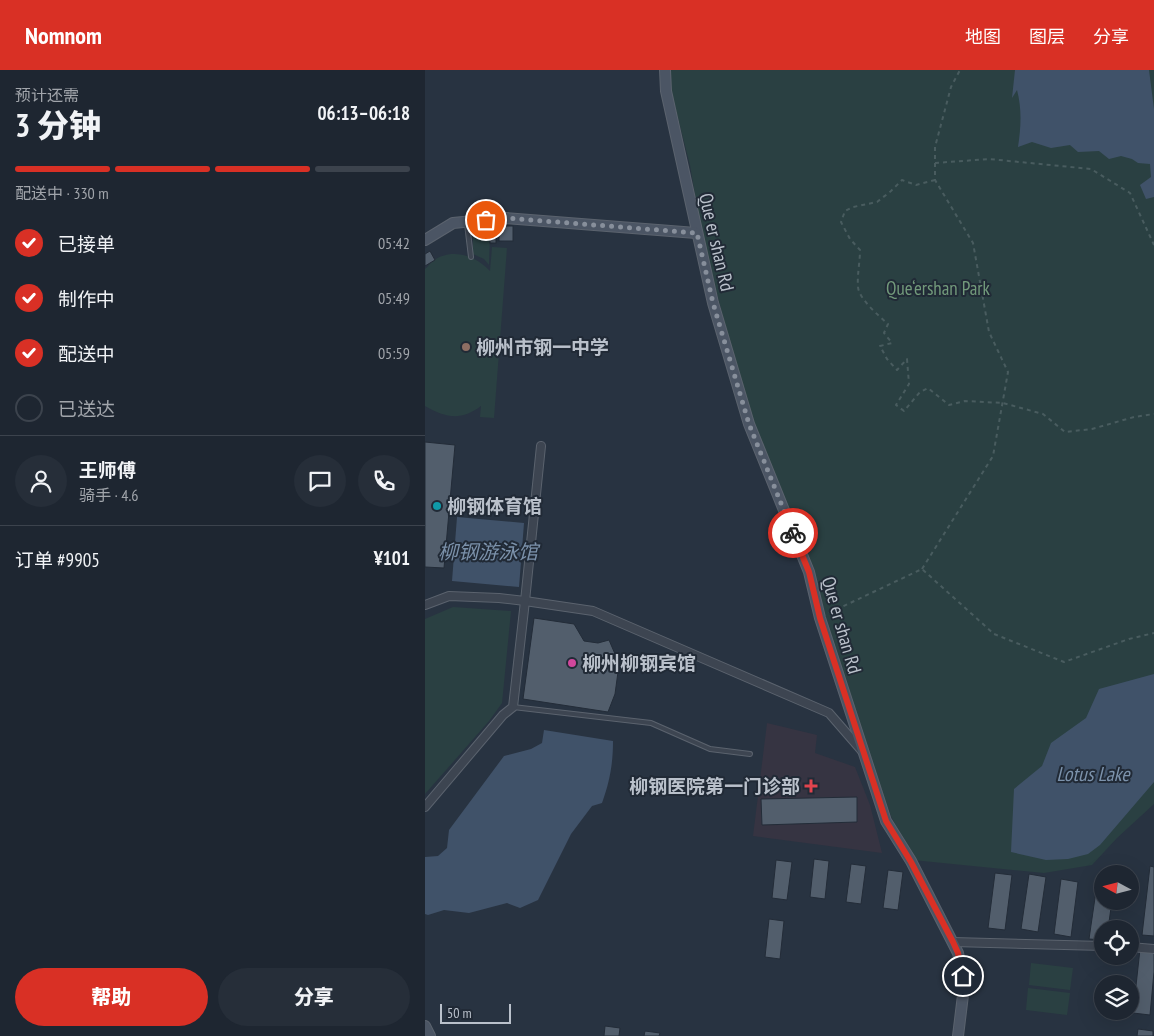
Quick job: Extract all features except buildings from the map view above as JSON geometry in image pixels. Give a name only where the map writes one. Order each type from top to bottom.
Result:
[{"type":"street","name":"Que er shan Rd","points":[[665,70],[666,91],[713,303],[749,424],[809,572],[820,618],[886,821],[911,862],[958,953],[963,976],[963,995],[958,1036]]},
{"type":"street","points":[[425,240],[453,223],[505,218],[697,233]]},
{"type":"street","points":[[425,807],[503,715],[513,707],[541,446]]},
{"type":"street","points":[[425,605],[449,596],[499,598],[593,611],[829,712],[863,752]]},
{"type":"street","points":[[953,942],[1094,946]]},
{"type":"street","points":[[1139,948],[1154,949]]},
{"type":"street","points":[[425,1026],[430,1036]]},
{"type":"lane","points":[[467,222],[471,257]]},
{"type":"lane","points":[[513,707],[651,723],[710,749],[750,754]]},
{"type":"path","points":[[820,618],[922,569],[993,456],[1008,372],[989,332],[973,243],[935,180],[935,146],[951,87],[961,70]]},
{"type":"path","points":[[935,163],[989,159],[1091,169],[1129,193],[1154,245]]},
{"type":"path","points":[[935,180],[916,184],[902,180],[877,202],[853,206],[845,211],[841,222],[850,238],[861,250],[858,289],[864,299],[888,324],[884,333],[892,343],[880,346],[887,359],[897,370],[907,359],[909,384],[896,405],[904,411],[920,392],[928,388],[949,405],[965,401],[1003,403],[1043,414],[1065,432],[1092,429],[1134,417],[1154,414]]},
{"type":"path","points":[[922,569],[994,634],[1064,662],[1129,639],[1154,633]]},
{"type":"shaded area","name":"柳钢医院第一门诊部","points":[[767,723],[817,735],[815,753],[855,767],[870,805],[882,853],[753,836]]},
{"type":"green space","name":"Que‘ershan Park","points":[[670,70],[1154,70],[1154,804],[1117,838],[1092,865],[1044,873],[913,860],[891,816],[867,751],[811,570],[751,423],[702,237],[690,165],[671,91]]},
{"type":"green space","points":[[473,234],[490,234],[489,265],[484,259],[473,254]]},
{"type":"green space","name":"柳州市钢一中学","points":[[492,247],[507,248],[494,418],[480,417],[481,406],[474,411],[460,416],[440,413],[425,406],[425,269],[440,257],[456,254],[478,261],[490,271]]},
{"type":"green space","points":[[453,607],[511,611],[502,703],[489,721],[425,794],[425,619]]},
{"type":"green space","points":[[1031,963],[1073,968],[1070,990],[1029,985]]},
{"type":"green space","points":[[1028,988],[1070,993],[1067,1015],[1026,1010]]},
{"type":"water","points":[[1015,70],[1149,70],[1154,109],[1154,197],[1146,199],[1140,185],[1151,177],[1150,164],[1138,163],[1121,156],[1109,159],[1099,151],[1078,152],[1070,145],[1051,148],[1032,142],[1018,147],[1021,118],[1017,90],[1012,98]]},
{"type":"water","name":"柳钢游泳馆","points":[[457,517],[524,523],[519,587],[452,581]]},
{"type":"water","name":"Lotus Lake","points":[[1154,674],[1154,782],[1100,845],[1088,854],[1068,859],[1046,860],[1011,852],[1014,789],[1042,766],[1051,743],[1086,718],[1099,689]]},
{"type":"water","points":[[544,730],[613,741],[610,772],[602,803],[592,806],[571,834],[538,900],[520,908],[507,903],[469,913],[444,910],[428,915],[425,914],[425,857],[438,856],[447,848],[449,830],[504,756],[531,749],[542,743]]},
{"type":"way so far","points":[[486,220],[505,218],[697,233],[713,303],[749,424],[793,533]]},
{"type":"place","name":"柳州市钢一中学","points":[[466,347]]},
{"type":"place","name":"柳钢体育馆","points":[[437,506]]},
{"type":"place","name":"柳州柳钢宾馆","points":[[572,663]]},
{"type":"place","name":"柳钢医院第一门诊部","points":[[811,786]]},
{"type":"route","points":[[793,533],[809,572],[820,618],[886,821],[911,862],[953,942],[958,953],[963,976]]}]
